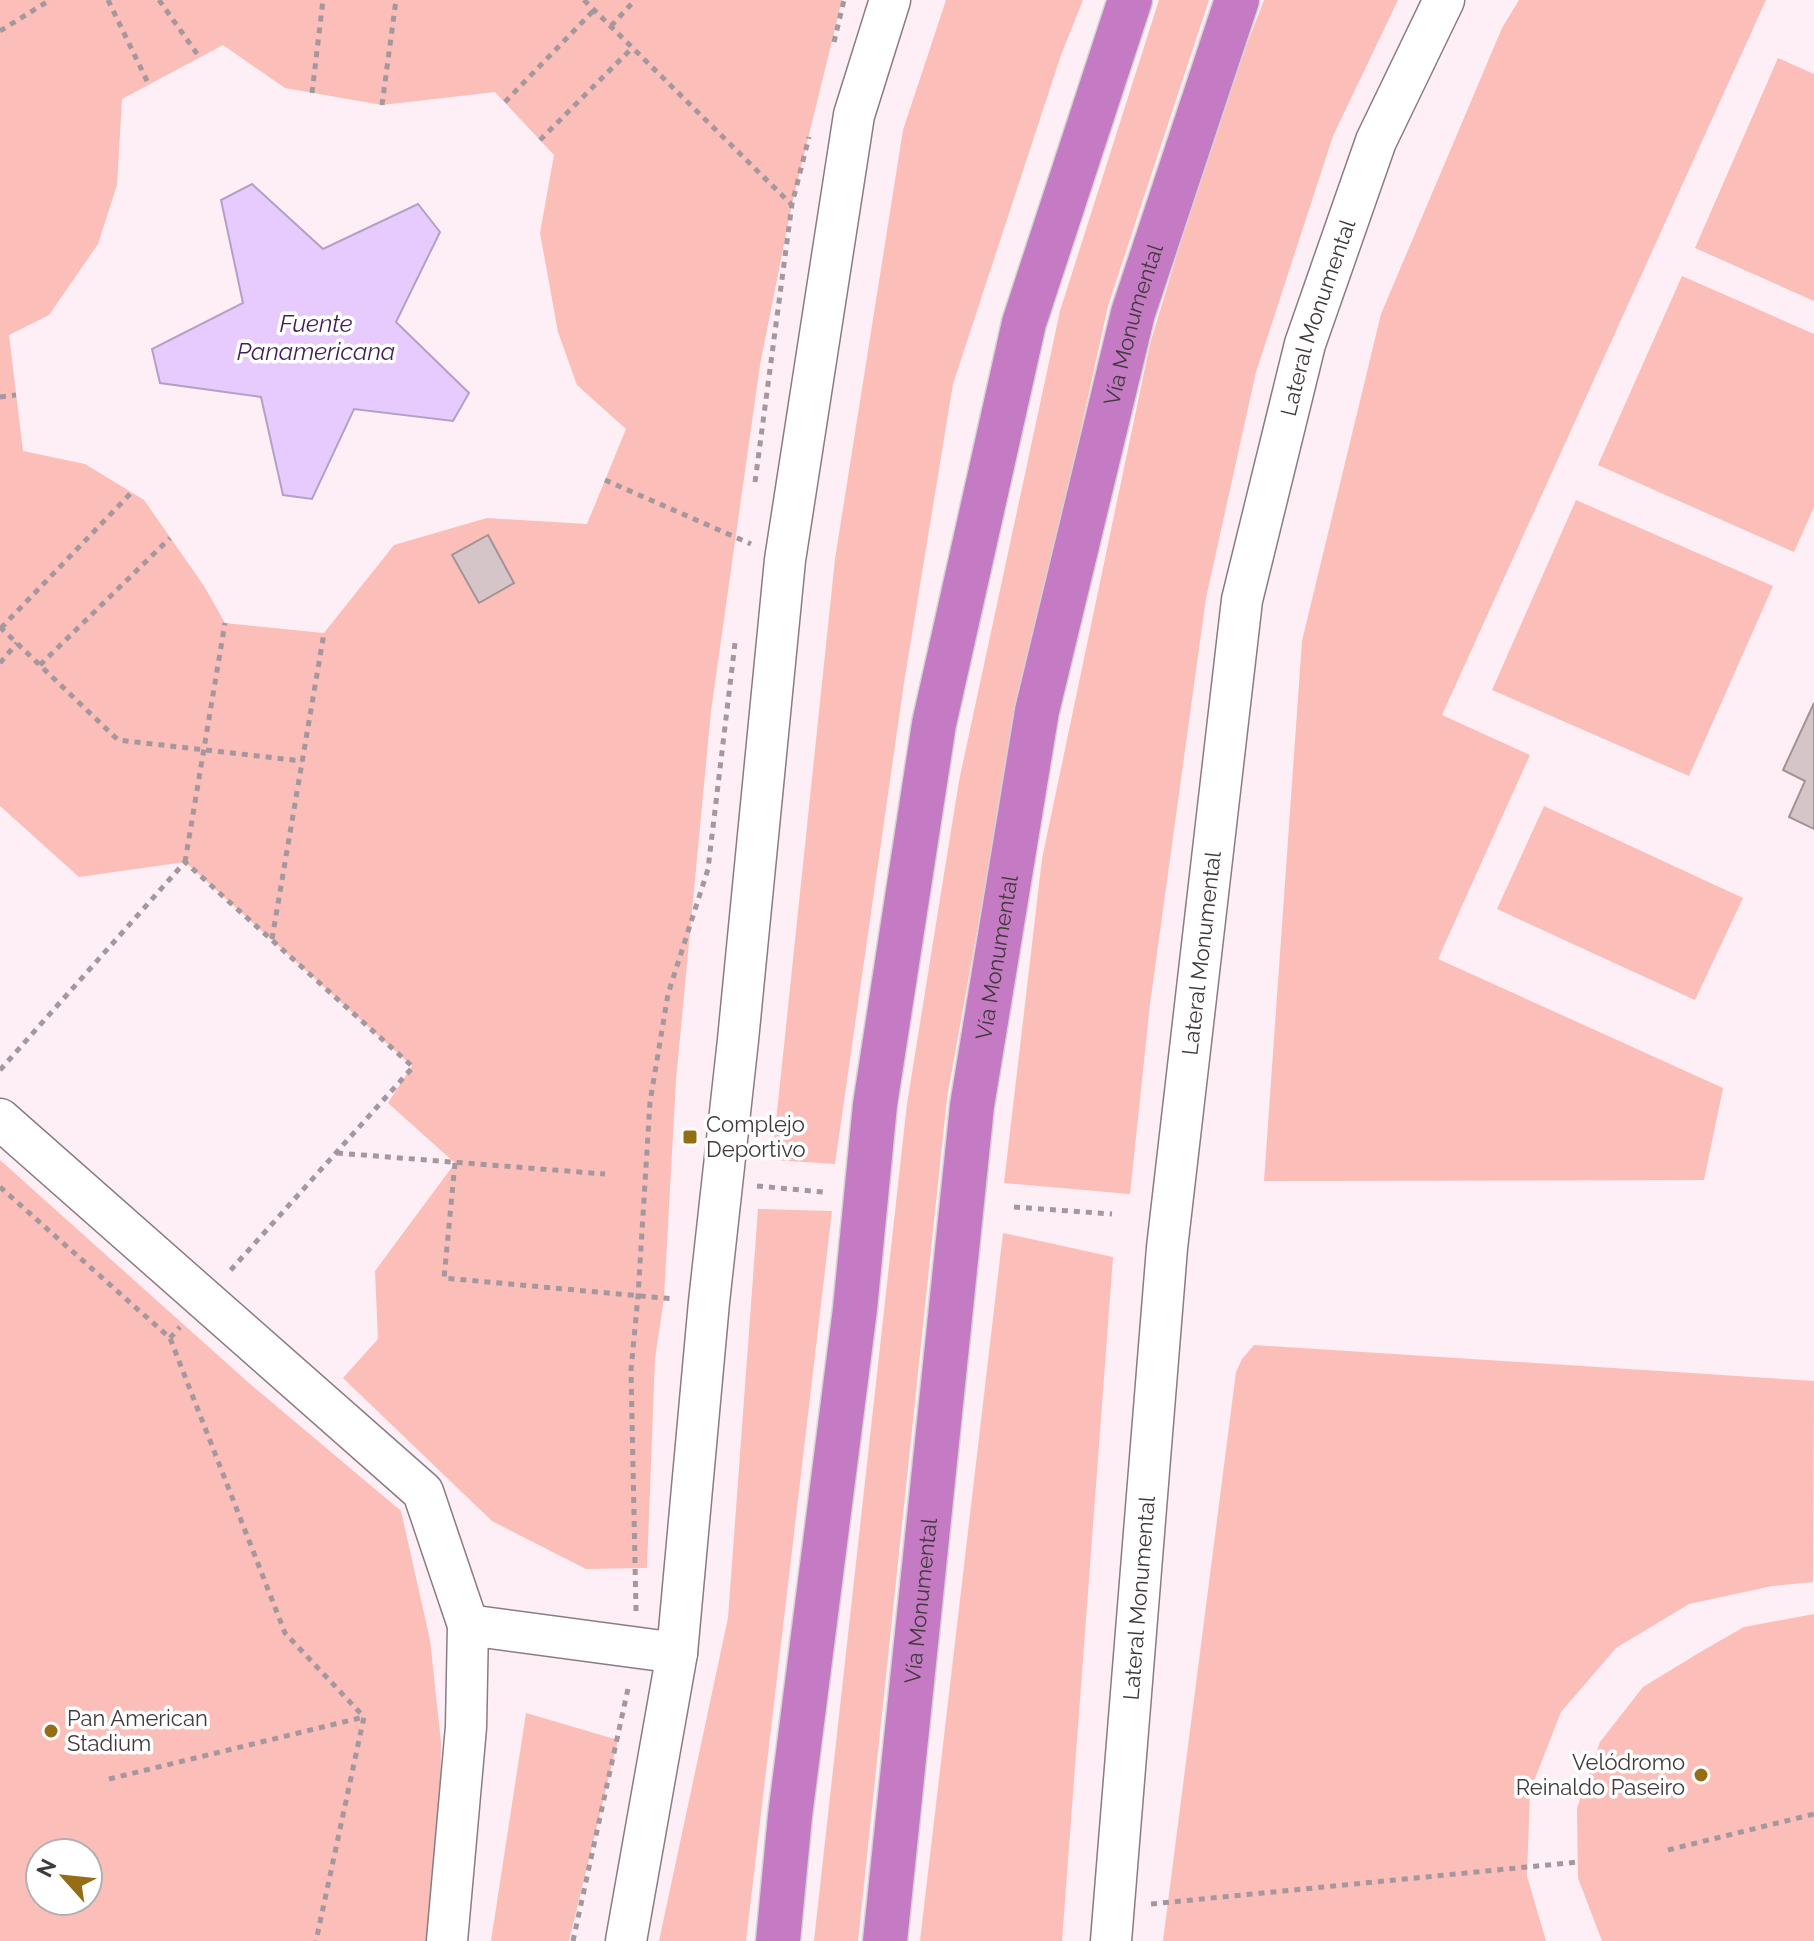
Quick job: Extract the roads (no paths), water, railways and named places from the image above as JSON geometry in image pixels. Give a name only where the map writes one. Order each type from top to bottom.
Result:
[{"type":"highway","points":[[778,1941],[790,1816],[855,1309],[875,1105],[934,724],[1024,323],[1130,0]]},
{"type":"highway","name":"Vía Monumental","points":[[885,1941],[972,1106],[1037,711],[1133,313],[1237,0]]},
{"type":"street","points":[[626,1941],[677,1653],[709,1302],[785,560],[854,115],[890,0]]},
{"type":"street","name":"Lateral Monumental","points":[[1112,1924],[1165,1275],[1242,600],[1305,344],[1376,141],[1444,0]]},
{"type":"street","points":[[0,1119],[423,1492],[468,1625],[466,1727],[447,1941]]},
{"type":"street","points":[[468,1625],[677,1653]]},
{"type":"water","name":"Fuente Panamericana","points":[[252,184],[323,249],[418,204],[440,232],[396,322],[469,393],[453,421],[354,409],[312,499],[283,495],[261,397],[160,383],[152,349],[243,303],[221,200]]},
{"type":"place","name":"Complejo Deportivo","points":[[690,1137]]},
{"type":"place","name":"Pan American Stadium","points":[[51,1731]]},
{"type":"place","name":"Velódromo Reinaldo Paseiro","points":[[1701,1775]]}]
